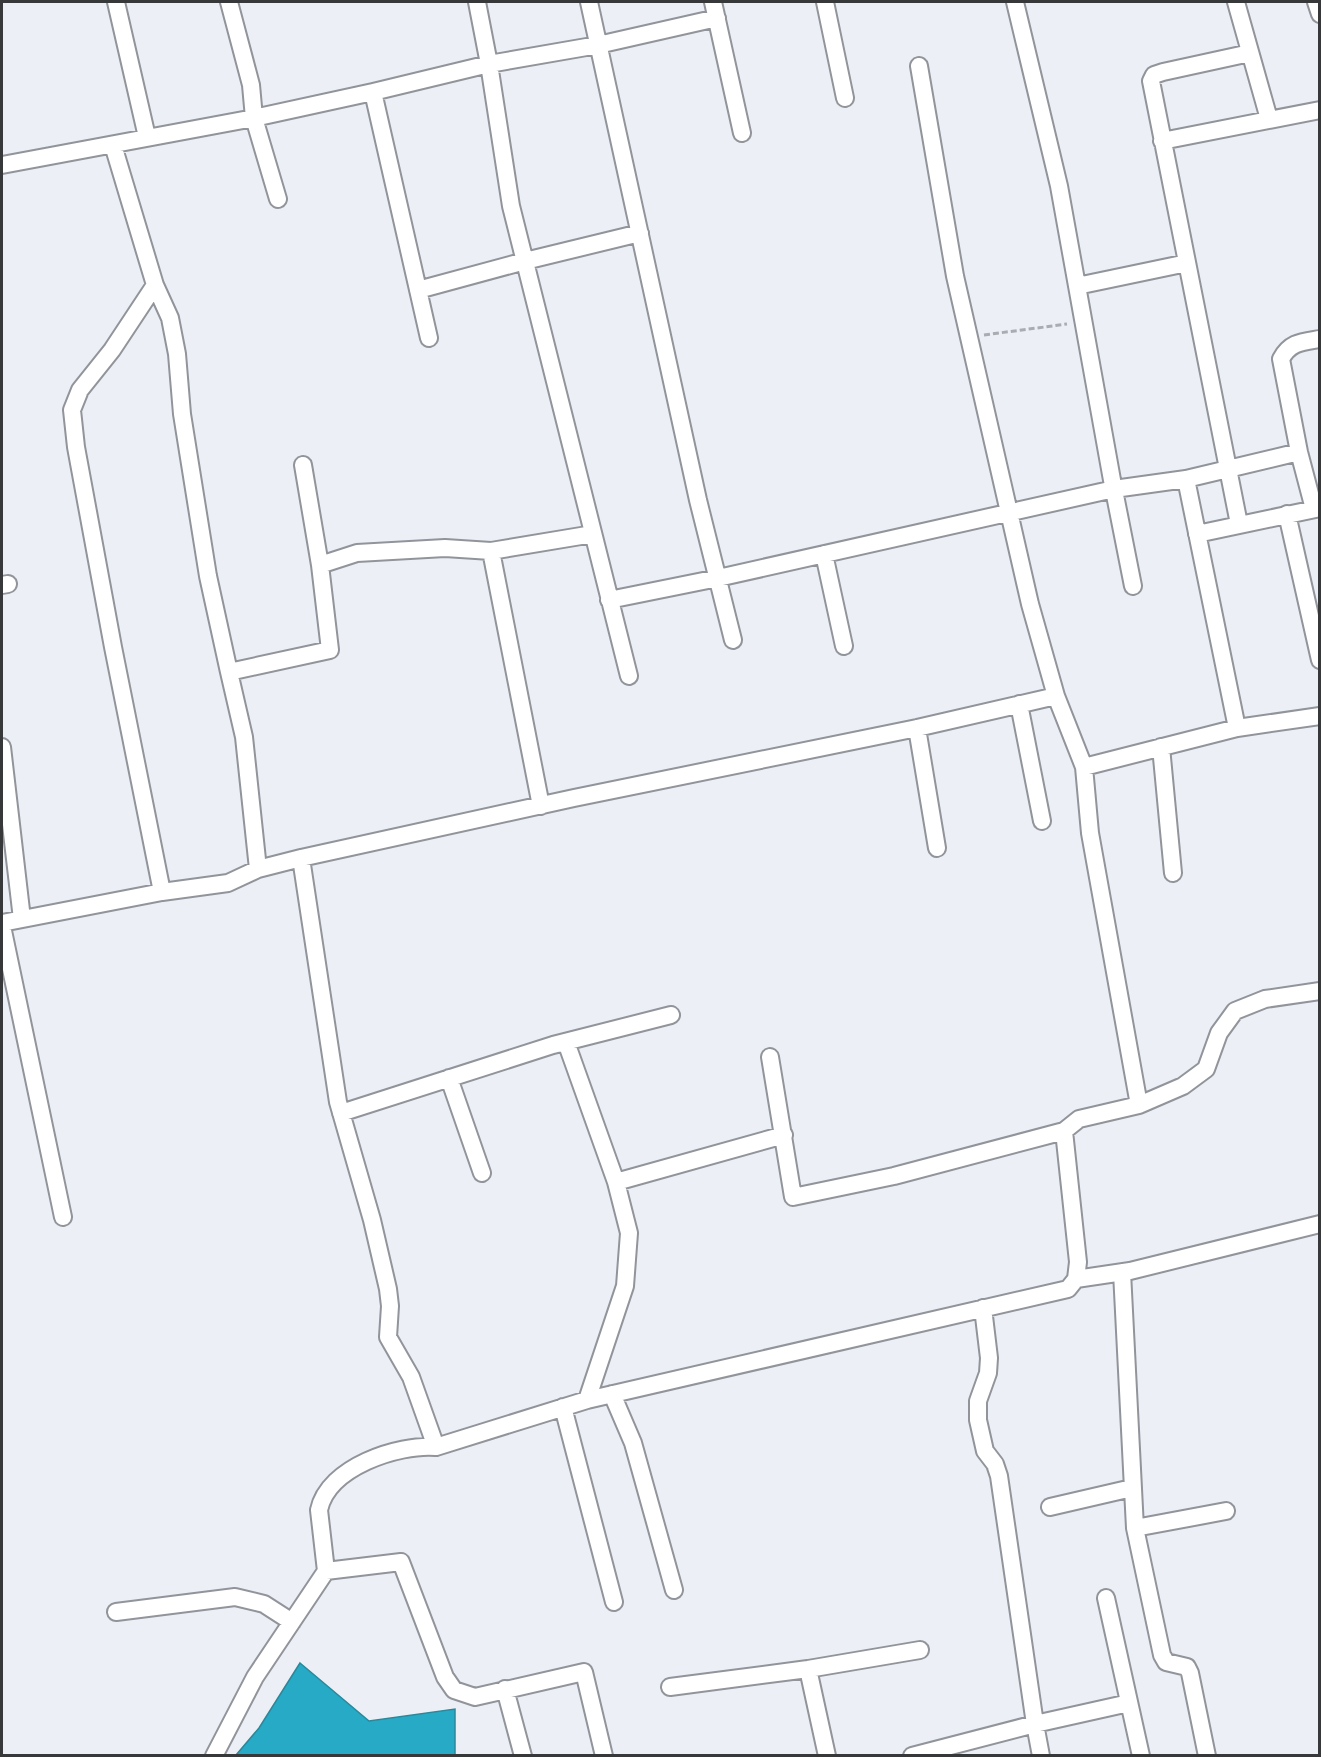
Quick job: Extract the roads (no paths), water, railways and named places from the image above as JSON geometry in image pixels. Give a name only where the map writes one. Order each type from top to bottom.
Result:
[{"type":"street","points":[[116,2],[147,137]]},
{"type":"street","points":[[230,2],[250,85],[254,117],[279,199]]},
{"type":"street","points":[[477,2],[511,206],[629,676]]},
{"type":"street","points":[[589,2],[699,500],[733,640]]},
{"type":"street","points":[[825,2],[845,98]]},
{"type":"street","points":[[1015,2],[1059,186],[1133,586]]},
{"type":"street","points":[[1236,2],[1269,119]]},
{"type":"street","points":[[1316,2],[1320,14]]},
{"type":"street","points":[[2,165],[254,117],[489,64],[598,45],[715,10],[742,133]]},
{"type":"street","points":[[1239,524],[1152,92],[1152,81],[1154,75],[1250,53]]},
{"type":"street","points":[[919,66],[955,276],[1040,645],[1056,696],[1084,767],[1090,833],[1139,1105]]},
{"type":"street","points":[[373,92],[429,338]]},
{"type":"street","points":[[1162,141],[1320,110]]},
{"type":"street","points":[[113,145],[156,285],[170,318],[177,354],[182,414],[208,576],[244,737],[258,868]]},
{"type":"street","points":[[418,290],[640,233]]},
{"type":"street","points":[[1077,286],[1187,263]]},
{"type":"street","points":[[156,285],[112,350],[80,390],[72,410],[76,447],[113,647],[162,892]]},
{"type":"street","points":[[1197,534],[1317,508],[1299,452],[1281,359],[1286,349],[1296,344],[1320,339]]},
{"type":"street","points":[[609,600],[718,578],[1114,489],[1186,479],[1299,452]]},
{"type":"street","points":[[229,672],[330,650],[321,565],[303,465]]},
{"type":"street","points":[[1186,479],[1237,728]]},
{"type":"street","points":[[1287,514],[1315,618],[1320,660]]},
{"type":"street","points":[[321,565],[357,553],[445,548],[491,551],[593,534]]},
{"type":"street","points":[[491,551],[541,806]]},
{"type":"street","points":[[824,554],[844,646]]},
{"type":"street","points":[[63,1216],[2,925],[22,919],[162,892],[228,883],[258,868],[301,858],[917,728],[1056,696]]},
{"type":"street","points":[[1019,704],[1042,820]]},
{"type":"street","points":[[1084,767],[1237,728],[1320,716]]},
{"type":"street","points":[[917,728],[937,848]]},
{"type":"street","points":[[2,747],[22,919]]},
{"type":"street","points":[[1161,747],[1173,873]]},
{"type":"street","points":[[301,858],[341,1113],[372,1220],[388,1289],[390,1306],[388,1337],[411,1377],[436,1447]]},
{"type":"street","points":[[770,1057],[793,1197],[894,1176],[1064,1131],[1079,1119],[1139,1105],[1183,1086],[1206,1069],[1219,1034],[1235,1011],[1265,999],[1320,991]]},
{"type":"street","points":[[341,1113],[566,1042],[671,1015]]},
{"type":"street","points":[[566,1042],[616,1182],[629,1233],[625,1286],[587,1401]]},
{"type":"street","points":[[449,1078],[482,1173]]},
{"type":"street","points":[[214,1755],[255,1677],[326,1571],[319,1510],[321,1500],[326,1492],[348,1472],[378,1457],[411,1447],[436,1447],[612,1394],[1068,1289],[1076,1279],[1078,1262],[1064,1131]]},
{"type":"street","points":[[616,1182],[784,1136]]},
{"type":"street","points":[[1076,1279],[1122,1272],[1320,1224]]},
{"type":"street","points":[[1122,1272],[1135,1528],[1162,1655],[1166,1662],[1187,1667],[1190,1673],[1208,1755]]},
{"type":"street","points":[[983,1308],[989,1358],[988,1373],[978,1401],[978,1420],[986,1451],[995,1464],[999,1476],[1041,1755]]},
{"type":"street","points":[[612,1394],[633,1443],[674,1590]]},
{"type":"street","points":[[563,1407],[614,1602]]},
{"type":"street","points":[[1050,1507],[1132,1488]]},
{"type":"street","points":[[1135,1528],[1226,1511]]},
{"type":"street","points":[[326,1571],[400,1562],[445,1677],[454,1690],[475,1697],[584,1672],[604,1755]]},
{"type":"street","points":[[116,1612],[235,1597],[264,1604],[292,1622]]},
{"type":"street","points":[[1106,1598],[1141,1755]]},
{"type":"street","points":[[670,1688],[808,1669],[920,1650]]},
{"type":"street","points":[[808,1669],[826,1755]]},
{"type":"street","points":[[505,1689],[523,1755]]},
{"type":"street","points":[[920,1754],[1129,1702]]},
{"type":"water","points":[[300,1663],[369,1721],[455,1709],[455,1755],[236,1755],[259,1728]]}]
